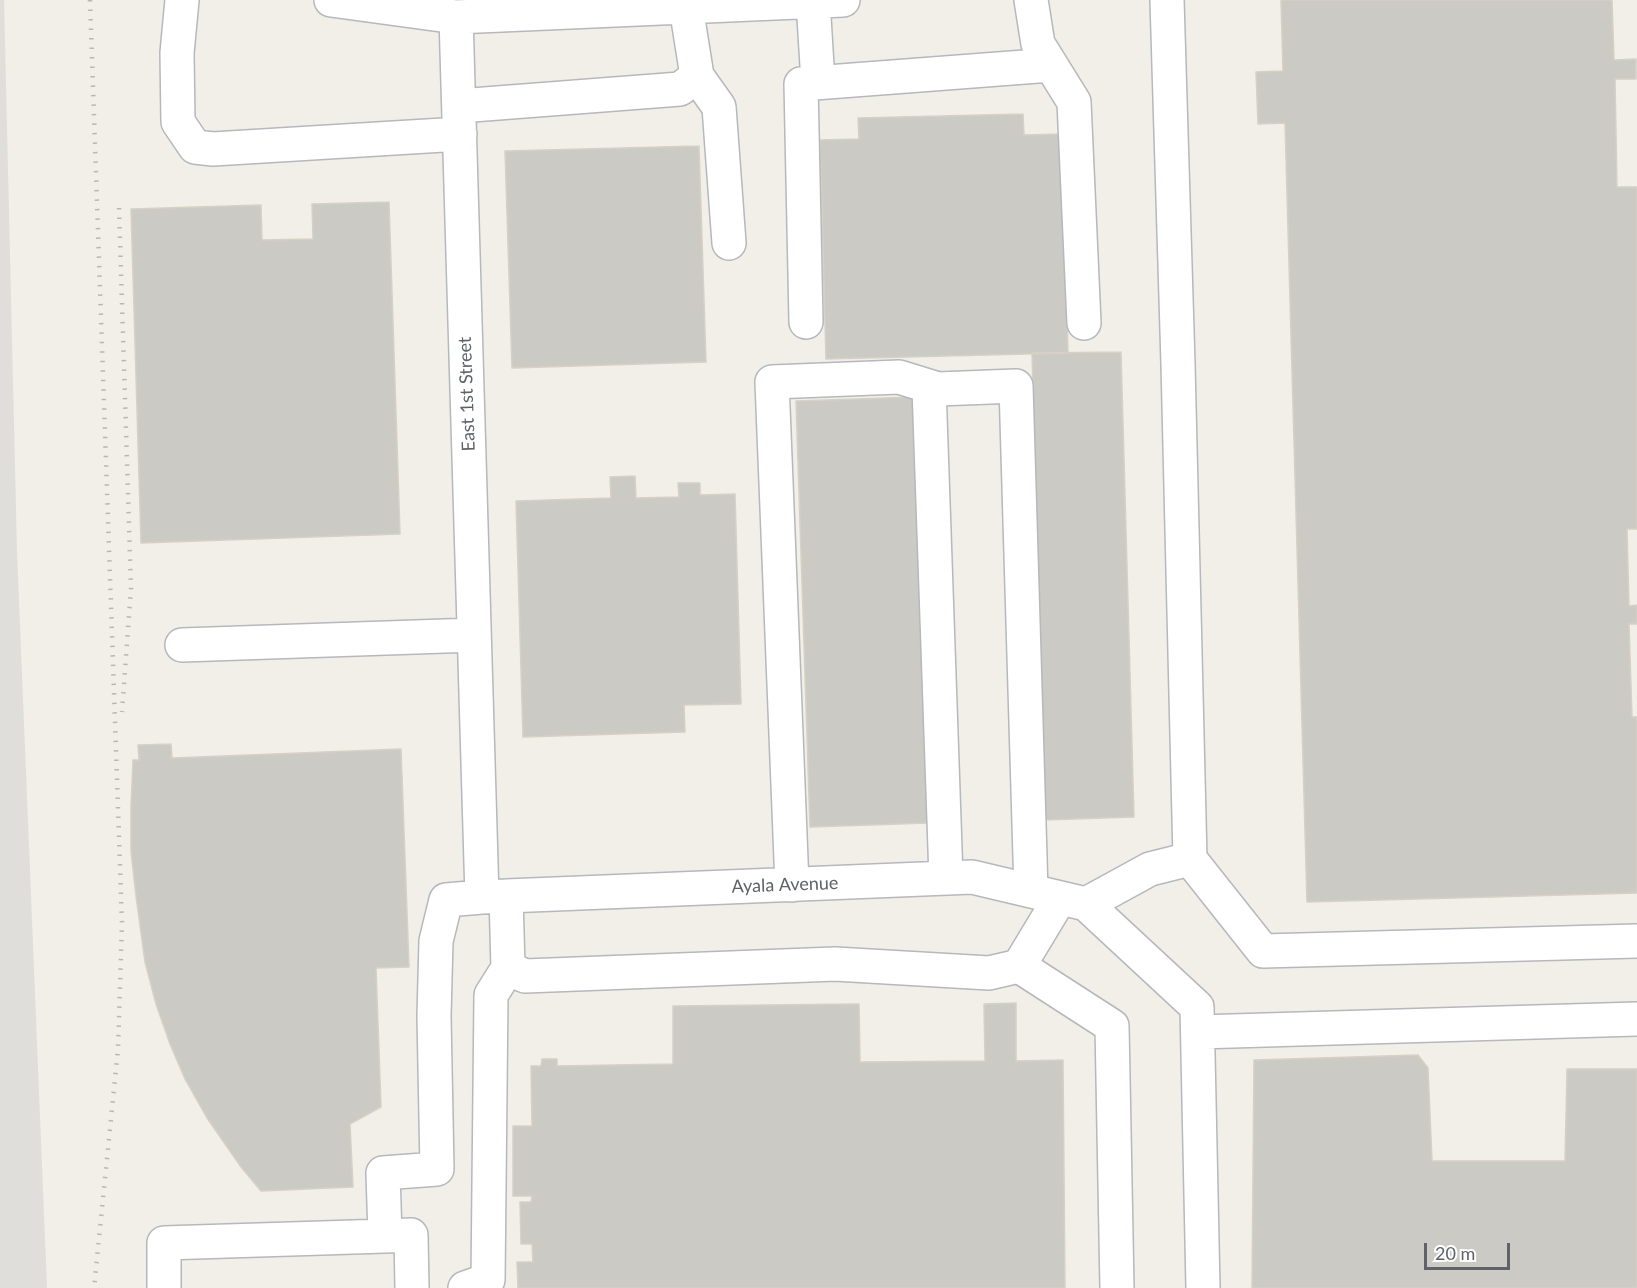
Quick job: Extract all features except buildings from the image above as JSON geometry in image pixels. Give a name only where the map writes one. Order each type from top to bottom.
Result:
[{"type":"street","points":[[182,0],[177,53],[178,122],[195,147],[213,149],[459,120],[680,89],[697,76]]},
{"type":"street","points":[[331,0],[469,11],[828,1],[818,82]]},
{"type":"street","points":[[1031,0],[1038,44],[1074,102],[1084,323]]},
{"type":"street","points":[[1167,0],[1190,859],[1263,951],[1637,941]]},
{"type":"street","points":[[686,6],[697,76],[719,107],[729,243]]},
{"type":"street","name":"East 1st Street","points":[[469,11],[459,120],[474,636],[494,896],[508,968]]},
{"type":"street","points":[[806,322],[801,84],[1051,65]]},
{"type":"street","points":[[465,1288],[488,1280],[491,995],[508,968],[525,976],[836,964],[989,973],[1018,966],[1059,898],[1016,386],[938,389],[899,377],[772,382],[792,885]]},
{"type":"street","points":[[929,387],[946,878]]},
{"type":"street","points":[[182,645],[474,636]]},
{"type":"street","points":[[1059,898],[1150,869],[1190,859]]},
{"type":"street","name":"Ayala Avenue","points":[[385,1236],[383,1173],[437,1169],[434,1016],[436,940],[446,900],[494,896],[972,877],[1059,898]]},
{"type":"street","points":[[1059,898],[1197,1007],[1203,1288]]},
{"type":"street","points":[[1018,966],[1112,1026],[1118,1288]]},
{"type":"street","points":[[1198,1032],[1637,1018]]},
{"type":"street","points":[[164,1288],[164,1243],[411,1235],[412,1288]]},
{"type":"shaded area","points":[[0,0],[4,0],[17,551],[47,1288],[0,1288]]},
{"type":"railway","points":[[90,0],[122,923],[118,1049],[94,1288]]},
{"type":"railway","points":[[119,208],[131,588],[122,712]]}]
